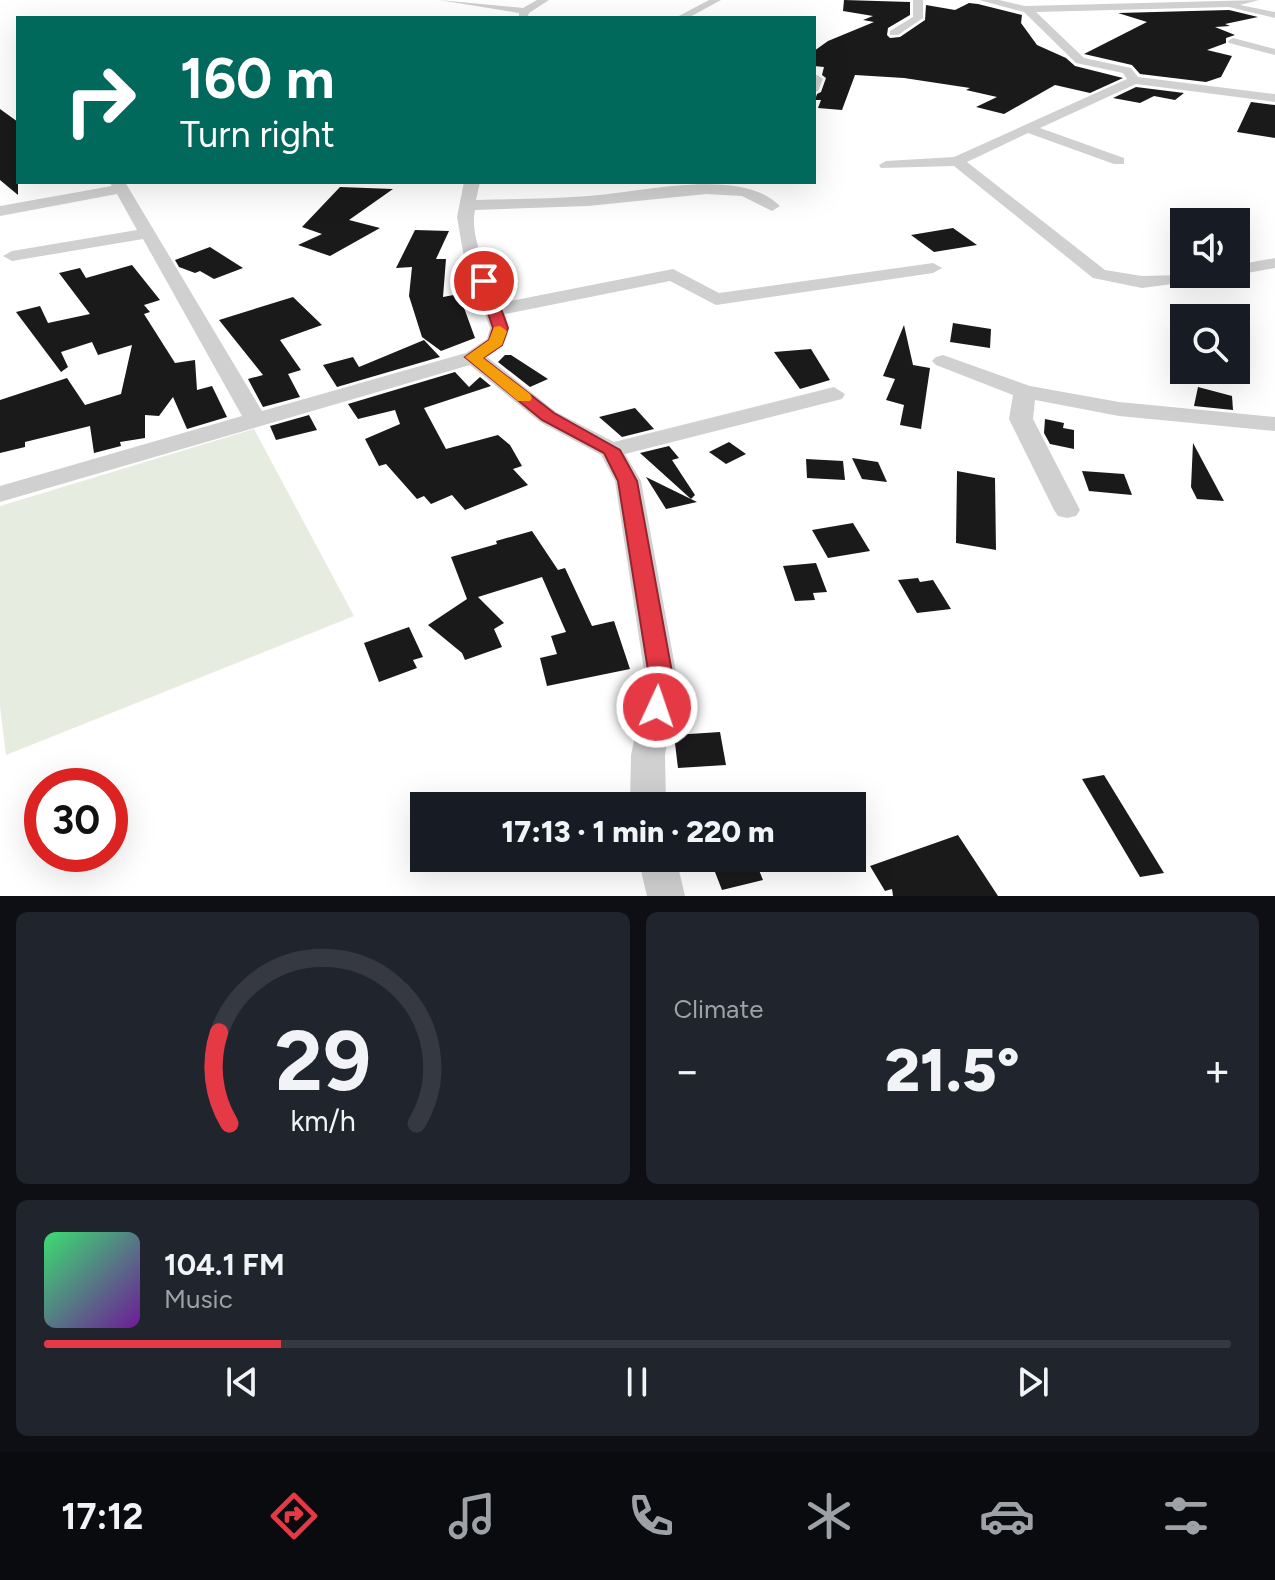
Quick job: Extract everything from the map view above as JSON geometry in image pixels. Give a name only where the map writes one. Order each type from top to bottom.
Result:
[{"type":"street","points":[[444,0],[525,16],[544,0]]},
{"type":"street","points":[[684,16],[716,0]]},
{"type":"street","points":[[894,33],[918,18],[918,0]]},
{"type":"street","points":[[984,0],[1025,9],[1225,5],[1254,0]]},
{"type":"street","points":[[1202,0],[1275,15]]},
{"type":"street","points":[[1025,9],[1037,15],[1045,29],[1078,54],[1080,61],[1127,70],[1134,80]]},
{"type":"street","points":[[1233,41],[1275,52]]},
{"type":"street","points":[[886,165],[957,161],[1134,80],[1275,98]]},
{"type":"street","points":[[1026,128],[1119,161]]},
{"type":"street","points":[[957,161],[1099,274],[1151,284],[1170,281]]},
{"type":"street","points":[[0,211],[119,186],[257,422]]},
{"type":"street","points":[[0,494],[473,357],[496,342],[500,328],[496,310],[472,252],[465,217],[469,193],[588,201],[706,189],[745,192],[772,206]]},
{"type":"street","points":[[12,256],[147,233]]},
{"type":"street","points":[[1250,267],[1275,263]]},
{"type":"street","points":[[496,310],[673,275],[716,299],[933,268]]},
{"type":"street","points":[[473,357],[548,417],[611,450],[628,481],[662,683],[648,755],[648,792]]},
{"type":"street","points":[[943,361],[1025,392],[1119,409],[1275,424]]},
{"type":"street","points":[[1025,392],[1021,419],[1067,510]]},
{"type":"street","points":[[611,450],[834,394]]},
{"type":"street","points":[[660,872],[666,896]]},
{"type":"shaded area","points":[[254,429],[354,616],[6,755],[0,706],[0,506]]},
{"type":"building","points":[[844,0],[910,2],[910,15],[888,28],[890,38],[900,37],[925,20],[926,5],[955,10],[969,3],[978,4],[1022,15],[1021,23],[1037,45],[1066,58],[1075,66],[1123,78],[1090,93],[1055,85],[1004,114],[976,107],[997,97],[966,90],[970,88],[904,78],[855,75],[842,110],[818,108],[821,100],[816,100],[816,97],[826,78],[822,75],[824,67],[816,66],[816,50],[828,41],[874,22],[863,20],[873,16],[843,11]]},
{"type":"building","points":[[1229,10],[1258,17],[1225,24],[1230,26],[1215,27],[1235,35],[1226,38],[1226,43],[1207,50],[1232,56],[1221,77],[1206,82],[1140,74],[1132,65],[1084,54],[1147,22],[1118,13]]},
{"type":"building","points":[[1136,87],[1184,93],[1175,100],[1154,96],[1140,103],[1113,98]]},
{"type":"building","points":[[1251,102],[1275,105],[1275,138],[1237,132]]},
{"type":"building","points":[[0,109],[16,121],[18,195],[0,180]]},
{"type":"building","points":[[340,187],[393,189],[349,220],[380,228],[330,256],[298,245],[322,234],[302,227]]},
{"type":"building","points":[[953,228],[977,245],[934,252],[911,235]]},
{"type":"building","points":[[415,230],[449,231],[436,259],[446,259],[443,297],[459,294],[475,338],[441,351],[422,337],[409,296],[412,267],[396,268]]},
{"type":"building","points":[[210,247],[243,268],[214,279],[200,271],[195,273],[179,267],[175,260]]},
{"type":"building","points":[[132,265],[160,300],[144,305],[150,312],[144,314],[175,363],[195,360],[197,390],[212,386],[227,417],[187,429],[173,397],[159,416],[145,415],[145,438],[120,442],[121,446],[94,453],[90,426],[25,442],[25,447],[0,453],[0,400],[67,378],[85,405],[121,394],[132,345],[98,355],[92,342],[61,352],[68,367],[61,372],[16,312],[40,306],[48,323],[90,314],[59,273],[80,268],[86,278]]},
{"type":"building","points":[[293,297],[322,325],[280,340],[301,370],[288,374],[300,397],[263,407],[248,379],[263,375],[219,320]]},
{"type":"building","points":[[953,323],[991,329],[990,348],[950,342]]},
{"type":"building","points":[[904,325],[913,365],[930,368],[921,429],[900,425],[904,405],[886,400],[895,379],[883,376]]},
{"type":"building","points":[[424,340],[440,357],[337,387],[323,365],[353,357],[359,367]]},
{"type":"building","points":[[811,349],[830,380],[800,389],[774,352]]},
{"type":"building","points":[[505,355],[511,355],[548,379],[530,387],[498,362]]},
{"type":"building","points":[[455,372],[469,387],[480,377],[491,386],[424,408],[446,449],[498,435],[510,445],[522,466],[513,469],[528,485],[465,510],[452,495],[431,504],[424,496],[417,499],[386,464],[379,466],[365,439],[400,424],[395,410],[358,419],[348,404]]},
{"type":"building","points":[[1198,387],[1232,396],[1233,410],[1194,406]]},
{"type":"building","points":[[635,408],[654,429],[622,437],[599,417]]},
{"type":"building","points":[[309,415],[317,430],[276,440],[270,426]]},
{"type":"building","points":[[1045,419],[1064,423],[1063,428],[1074,430],[1074,449],[1050,444],[1044,433]]},
{"type":"building","points":[[729,442],[746,454],[726,464],[709,452]]},
{"type":"building","points":[[1193,443],[1224,501],[1197,499],[1191,487]]},
{"type":"building","points":[[669,446],[679,458],[672,460],[695,495],[691,499],[640,453]]},
{"type":"building","points":[[852,458],[878,462],[887,482],[862,479]]},
{"type":"building","points":[[806,459],[843,461],[845,480],[807,478]]},
{"type":"building","points":[[957,471],[995,478],[996,550],[956,543]]},
{"type":"building","points":[[1082,471],[1124,474],[1132,495],[1089,491]]},
{"type":"building","points":[[646,477],[697,502],[666,509]]},
{"type":"building","points":[[853,523],[870,551],[828,558],[812,530]]},
{"type":"building","points":[[532,531],[558,570],[565,568],[592,626],[614,621],[630,669],[547,686],[540,658],[557,654],[551,636],[566,632],[542,577],[478,597],[504,623],[494,629],[502,647],[465,660],[462,653],[428,625],[467,599],[451,557]]},
{"type":"building","points":[[816,563],[827,592],[813,593],[815,600],[795,601],[783,566]]},
{"type":"building","points":[[918,578],[920,582],[933,580],[951,609],[917,613],[898,580]]},
{"type":"building","points":[[409,627],[423,657],[413,660],[417,668],[379,682],[364,643]]},
{"type":"building","points":[[720,732],[726,765],[678,768],[674,735]]},
{"type":"building","points":[[1104,775],[1164,873],[1140,877],[1082,779]]},
{"type":"building","points":[[958,835],[998,896],[893,896],[892,889],[885,891],[870,866]]},
{"type":"building","points":[[715,872],[760,872],[763,880],[722,890]]},
{"type":"slow traffic","points":[[500,331],[496,342],[473,357],[524,398]]},
{"type":"route","points":[[484,281],[500,328],[496,342],[473,357],[548,417],[611,450],[628,481],[662,683],[657,707]]}]
